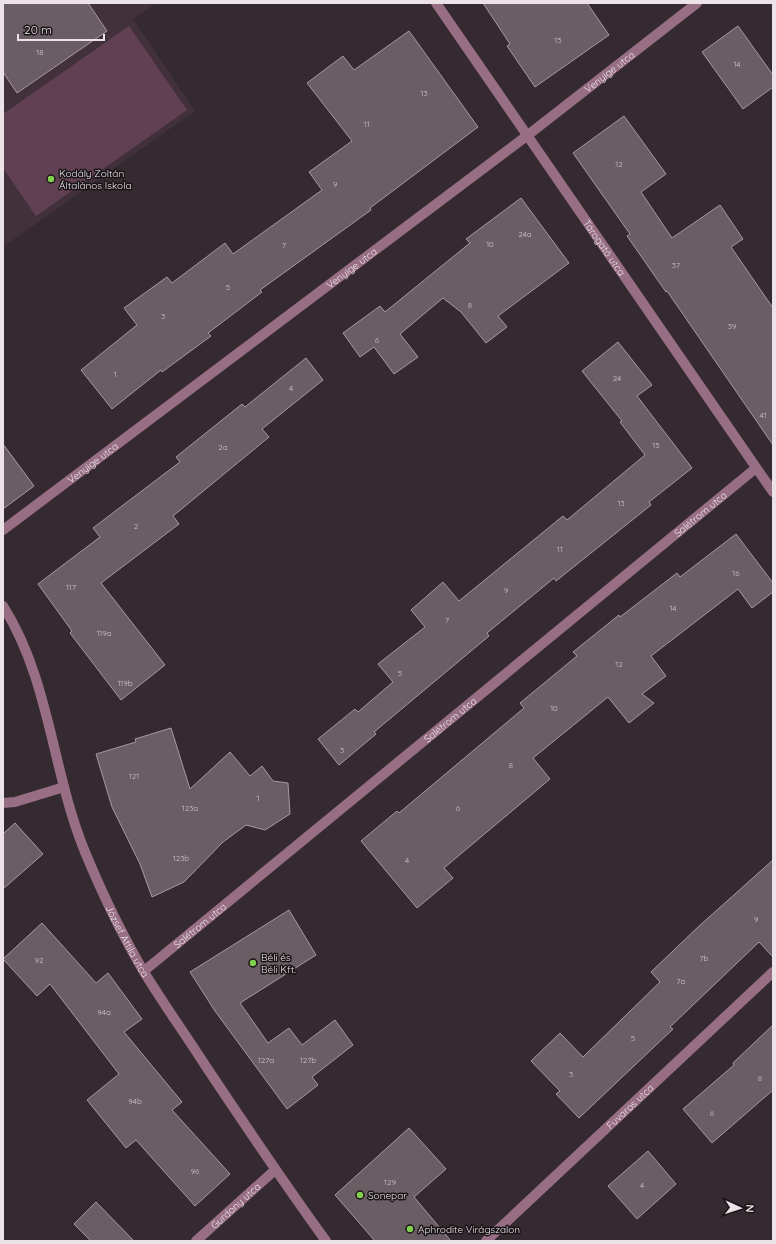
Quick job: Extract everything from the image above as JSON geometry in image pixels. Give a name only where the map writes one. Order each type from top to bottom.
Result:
[{"type":"street","name":"Tárogató utca","points":[[436,3],[773,492]]},
{"type":"street","name":"Venyige utca","points":[[3,530],[528,135],[698,3]]},
{"type":"street","name":"Salétrom utca","points":[[144,972],[756,468]]},
{"type":"street","name":"József Attila utca","points":[[3,606],[16,626],[36,679],[64,787],[84,849],[110,910],[144,972],[275,1170],[326,1241]]},
{"type":"street","points":[[3,803],[15,802],[64,787]]},
{"type":"street","name":"Fuvaros utca","points":[[486,1241],[773,972]]},
{"type":"street","name":"Gurdony utca","points":[[196,1241],[275,1170]]},
{"type":"shaded area","name":"Kodály Zoltán Általános Iskola","points":[[3,3],[156,3],[133,19],[195,111],[3,247]]},
{"type":"shaded area","name":"Kodály Zoltán Általános Iskola","points":[[129,26],[187,110],[36,216],[3,168],[3,114]]},
{"type":"building","points":[[3,3],[88,3],[107,31],[17,93],[3,72]]},
{"type":"building","points":[[483,3],[587,3],[609,35],[535,87],[507,46],[510,44]]},
{"type":"building","points":[[738,26],[773,75],[773,87],[743,109],[702,52]]},
{"type":"building","points":[[409,31],[478,127],[370,208],[371,210],[260,290],[262,292],[208,333],[211,336],[162,372],[161,370],[112,409],[81,370],[137,325],[124,308],[167,277],[172,283],[225,243],[233,254],[322,190],[309,172],[352,141],[307,83],[343,56],[354,70]]},
{"type":"building","points":[[624,116],[666,174],[641,192],[672,238],[720,205],[743,239],[731,247],[773,308],[773,445],[667,291],[666,292],[627,236],[630,234],[573,153]]},
{"type":"building","points":[[521,198],[569,263],[498,316],[507,327],[486,343],[461,312],[443,298],[400,334],[418,357],[394,374],[374,347],[360,357],[343,333],[380,306],[385,312],[470,243],[466,239]]},
{"type":"building","points":[[618,342],[652,385],[637,396],[692,468],[649,502],[651,505],[556,581],[554,578],[487,633],[489,636],[374,732],[376,734],[339,765],[318,739],[355,709],[358,712],[393,682],[378,664],[425,627],[411,610],[443,582],[459,601],[563,516],[567,520],[645,455],[620,422],[622,421],[582,371]]},
{"type":"building","points":[[306,358],[323,380],[262,429],[269,437],[173,516],[179,524],[101,583],[165,665],[121,700],[70,633],[72,631],[38,584],[100,537],[93,528],[180,462],[176,457],[242,404],[245,407]]},
{"type":"building","points":[[3,444],[34,486],[3,509]]},
{"type":"building","points":[[736,534],[773,583],[773,592],[752,608],[738,589],[651,656],[666,676],[642,694],[654,703],[629,723],[608,697],[533,758],[550,779],[444,868],[453,878],[417,908],[361,841],[397,811],[399,813],[524,708],[520,703],[577,656],[573,652],[619,615],[620,617],[677,573],[680,577]]},
{"type":"building","points":[[171,728],[190,789],[230,752],[250,776],[262,766],[273,781],[288,783],[290,814],[265,830],[246,825],[223,842],[184,882],[152,897],[140,864],[112,807],[96,754],[136,742],[135,739]]},
{"type":"building","points":[[15,823],[43,854],[3,889],[3,834]]},
{"type":"building","points":[[773,860],[773,957],[759,942],[670,1027],[673,1029],[579,1118],[556,1094],[560,1091],[531,1061],[560,1033],[583,1057],[660,982],[651,972],[698,927]]},
{"type":"building","points":[[289,910],[316,955],[240,1003],[268,1043],[289,1028],[302,1045],[335,1020],[353,1045],[312,1077],[318,1085],[287,1109],[215,1011],[190,972]]},
{"type":"building","points":[[42,923],[96,983],[108,973],[142,1019],[124,1032],[182,1102],[172,1110],[230,1174],[195,1206],[136,1140],[126,1148],[87,1100],[119,1074],[50,984],[37,996],[3,959]]},
{"type":"building","points":[[773,1025],[773,1090],[712,1143],[683,1109],[734,1065],[733,1063]]},
{"type":"building","points":[[409,1128],[446,1169],[414,1197],[451,1241],[375,1241],[335,1195]]},
{"type":"building","points":[[648,1151],[676,1184],[637,1219],[608,1186]]},
{"type":"building","points":[[96,1202],[134,1241],[91,1241],[74,1224]]},
{"type":"place","name":"Kodály Zoltán Általános Iskola","points":[[51,179]]},
{"type":"place","name":"Béli és Béli Kft.","points":[[253,963]]},
{"type":"place","name":"Sonepar","points":[[360,1195]]},
{"type":"place","name":"Aphrodite Virágszalon","points":[[410,1229]]}]
